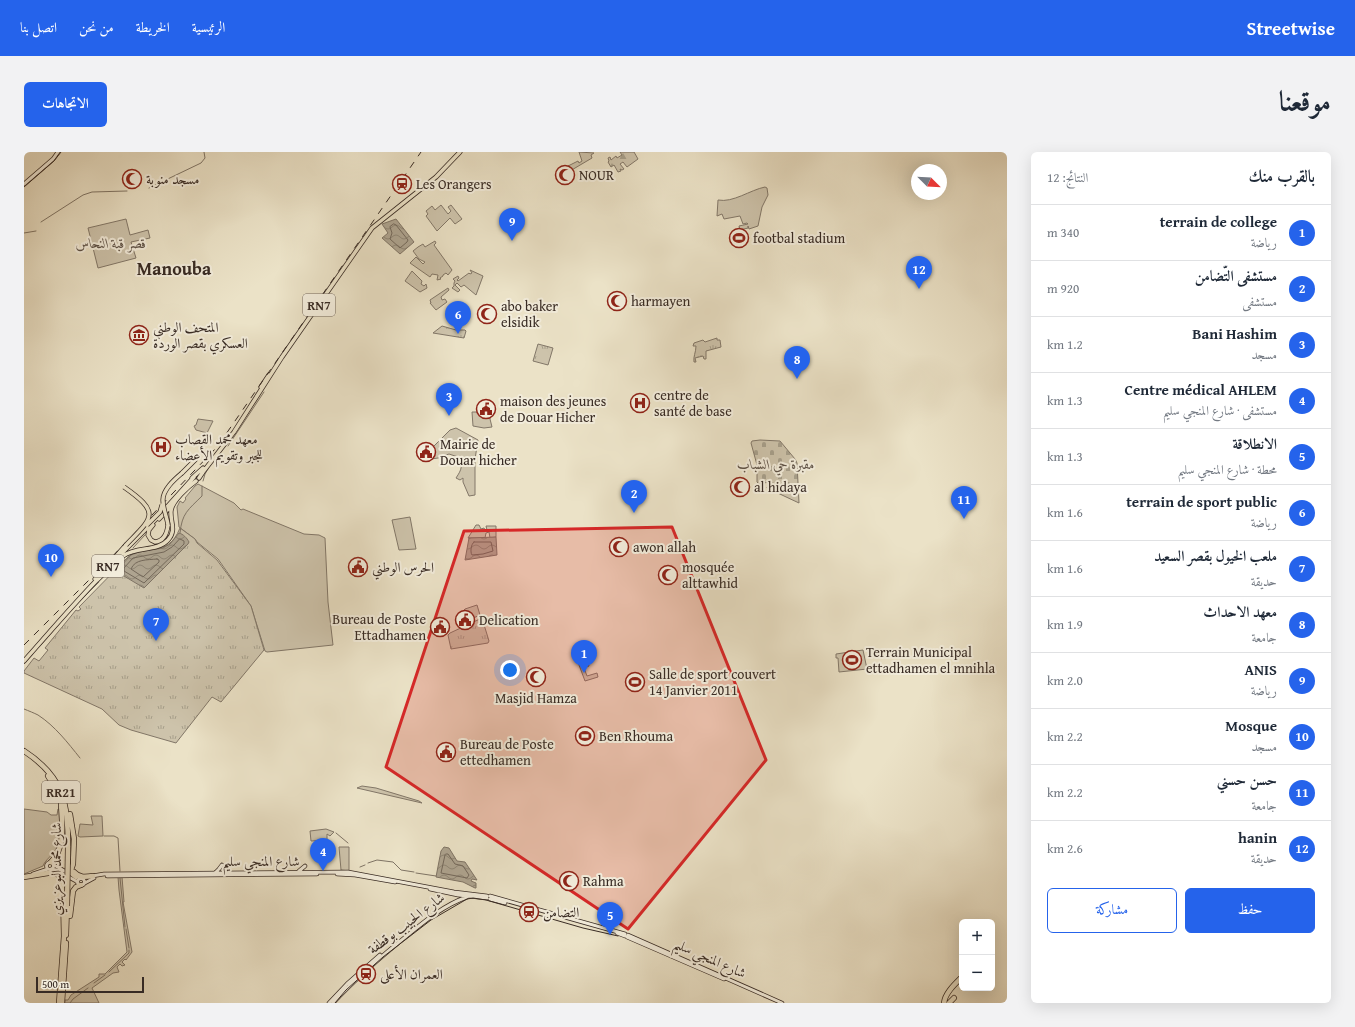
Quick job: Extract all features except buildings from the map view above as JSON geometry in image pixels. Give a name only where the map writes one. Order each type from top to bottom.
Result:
[{"type":"highway","name":"شارع محمد البوعزيزي","points":[[24,751],[48,772],[60,788],[68,821],[66,945],[62,1003]]},
{"type":"highway","name":"شارع محمد البوعزيزي","points":[[24,755],[45,772],[62,798]]},
{"type":"highway","points":[[50,864],[55,857],[61,842],[62,798]]},
{"type":"highway","points":[[62,798],[69,811],[72,824],[74,839],[74,871],[77,875],[85,877],[93,876]]},
{"type":"highway","points":[[73,864],[71,872],[79,878]]},
{"type":"highway","points":[[56,870],[62,877],[64,938]]},
{"type":"highway","points":[[24,877],[56,873],[61,877],[63,892]]},
{"type":"highway","points":[[66,945],[72,892],[81,884]]},
{"type":"highway","name":"شارع محمد البوعزيزي","points":[[59,1003],[67,906]]},
{"type":"highway","points":[[944,1003],[948,992],[959,981]]},
{"type":"highway","points":[[949,1003],[954,998]]},
{"type":"main road","points":[[24,184],[48,164],[58,152]]},
{"type":"main road","name":"RN7","points":[[24,661],[79,599],[116,561],[131,551],[158,546],[166,541],[172,534],[173,526],[171,510],[177,500],[203,472],[229,439],[246,415],[282,357],[372,228],[436,177],[459,152]]},
{"type":"main road","name":"RN7","points":[[187,485],[197,478],[203,468],[228,438],[295,335],[371,227],[429,181],[459,152]]},
{"type":"main road","points":[[246,415],[250,411]]},
{"type":"main road","points":[[131,551],[138,548],[156,545],[164,540],[168,534],[169,525],[165,498],[173,484],[195,460]]},
{"type":"main road","points":[[126,547],[160,512],[164,495],[170,485],[192,466]]},
{"type":"main road","name":"RN7","points":[[24,658],[67,608],[126,547],[157,518],[187,485],[194,475],[203,468]]},
{"type":"main road","points":[[120,485],[145,504],[149,516],[146,524],[126,547]]},
{"type":"main road","points":[[172,534],[175,526],[173,509],[182,493]]},
{"type":"main road","points":[[163,500],[169,525],[162,540],[155,542],[148,537],[150,528],[177,500]]},
{"type":"main road","points":[[157,518],[148,528],[147,536],[152,542],[158,543],[164,540]]},
{"type":"main road","points":[[50,864],[50,869]]},
{"type":"main road","points":[[50,864],[53,868],[50,869]]},
{"type":"main road","points":[[36,873],[50,864]]},
{"type":"main road","points":[[50,864],[84,881],[81,884]]},
{"type":"main road","points":[[297,872],[305,865],[311,872]]},
{"type":"main road","points":[[215,873],[222,866],[228,872]]},
{"type":"main road","points":[[24,877],[50,869],[56,870],[81,884]]},
{"type":"main road","name":"شارع المنجي سليم","points":[[79,878],[104,874],[228,872],[357,873],[452,893]]},
{"type":"main road","name":"شارع المنجي سليم","points":[[81,884],[92,878],[104,876],[345,874],[452,893],[488,897],[626,935],[782,1003]]},
{"type":"main road","points":[[79,878],[78,880],[81,884]]},
{"type":"main road","points":[[452,893],[454,898],[453,902]]},
{"type":"main road","name":"شارع المنجي سليم","points":[[459,894],[488,897]]},
{"type":"main road","name":"شارع الحبيب بوقطفة","points":[[333,1003],[349,986],[418,926],[453,902],[459,894]]},
{"type":"main road","name":"شارع الحبيب بوقطفة","points":[[329,1003],[347,984],[383,953],[434,913],[453,902],[469,896]]},
{"type":"main road","name":"شارع المنجي سليم","points":[[626,935],[778,1003]]},
{"type":"highlighted area","points":[[672,527],[766,760],[628,929],[386,767],[464,531]]},
{"type":"green space","points":[[579,152],[594,153],[591,155],[592,158],[570,171],[568,166],[578,161],[579,163],[582,161]]},
{"type":"green space","points":[[620,152],[634,152],[638,159],[627,167],[623,162],[620,164],[624,169],[620,169],[621,171],[618,172],[614,165],[611,167],[608,162],[608,158],[610,157],[611,160],[616,156],[617,158],[622,155]]},
{"type":"green space","points":[[765,187],[767,188],[768,195],[762,207],[758,226],[749,229],[748,226],[748,228],[740,230],[739,226],[748,224],[743,224],[740,216],[724,219],[722,214],[717,216],[718,200],[730,200]]},
{"type":"green space","points":[[441,205],[448,214],[451,211],[448,207],[451,205],[462,219],[455,224],[450,218],[437,231],[426,216],[428,214],[426,211],[432,206],[435,210]]},
{"type":"green space","name":"قصر قبة النحاس","points":[[126,219],[130,235],[148,230],[150,238],[131,242],[136,258],[98,268],[88,228]]},
{"type":"green space","points":[[435,241],[436,243],[434,245],[452,270],[448,275],[446,273],[440,278],[441,279],[437,280],[438,275],[432,274],[430,277],[410,263],[416,257],[423,264],[425,262],[419,259],[413,251],[423,244],[425,247]]},
{"type":"green space","points":[[470,270],[483,276],[476,295],[464,285],[461,287],[457,283],[455,285],[460,290],[458,292],[452,288],[455,281],[453,279],[458,276],[458,281],[469,273],[472,273]]},
{"type":"green space","points":[[412,271],[422,281],[421,284],[424,286],[426,284],[427,288],[420,292],[405,281]]},
{"type":"green space","points":[[448,288],[449,290],[441,297],[442,300],[445,299],[447,302],[436,310],[430,303],[430,300]]},
{"type":"green space","points":[[442,326],[456,330],[465,330],[464,338],[433,333]]},
{"type":"green space","points":[[717,338],[717,340],[720,340],[721,347],[706,351],[706,359],[704,359],[703,356],[695,358],[696,362],[694,362],[696,346],[693,346],[694,343],[703,340],[705,342]]},
{"type":"green space","points":[[538,344],[553,348],[548,365],[533,361]]},
{"type":"green space","name":"maison des jeunes de Douar Hicher","points":[[480,403],[494,403],[490,419],[492,427],[484,428],[473,426],[472,412],[480,412]]},
{"type":"green space","points":[[198,419],[213,421],[207,433],[196,430],[194,426],[196,425]]},
{"type":"green space","points":[[456,428],[478,440],[475,459],[475,495],[469,496],[463,482],[463,478],[460,480],[456,478],[461,468],[461,463],[458,457],[449,454],[431,459],[433,457],[431,449],[450,430]]},
{"type":"green space","name":"مقبرة حي الشباب","points":[[752,441],[780,441],[795,459],[797,463],[799,503],[767,488],[769,482],[759,484],[757,482],[757,465],[751,443]]},
{"type":"green space","points":[[198,484],[234,503],[241,510],[243,509],[304,534],[319,535],[325,538],[328,602],[333,645],[265,651],[251,606],[218,559],[179,527],[177,507],[180,501],[183,503],[186,499],[185,498]]},
{"type":"green space","points":[[410,517],[416,549],[399,550],[392,520]]},
{"type":"green space","points":[[476,525],[479,525],[481,529],[484,528],[485,530],[487,530],[486,526],[496,526],[496,537],[490,538],[489,532],[486,533],[485,538],[468,538]]},
{"type":"green space","points":[[180,528],[195,539],[197,543],[217,560],[251,606],[264,650],[221,702],[212,697],[176,743],[119,725],[102,709],[24,673],[24,671],[34,658],[39,661],[48,650],[45,648],[76,610],[78,611],[81,609],[79,607],[128,557],[135,553],[156,549],[169,544],[175,538]]},
{"type":"green space","points":[[477,605],[480,615],[469,620],[468,616],[465,618],[462,612],[465,609]]},
{"type":"green space","points":[[482,618],[489,641],[488,643],[451,649],[448,635],[450,633]]},
{"type":"green space","name":"Terrain Municipal ettadhamen el mnihla","points":[[863,650],[867,669],[839,672],[838,658],[836,658],[836,654]]},
{"type":"green space","points":[[581,655],[583,659],[587,658],[589,666],[584,668],[587,676],[597,673],[598,677],[585,681],[576,657]]},
{"type":"green space","points":[[362,786],[376,788],[422,803],[357,788]]},
{"type":"green space","points":[[24,809],[57,815],[58,809],[60,809],[60,835],[56,849],[43,866],[24,874]]},
{"type":"green space","points":[[91,816],[102,816],[103,836],[78,836],[80,824],[93,825]]},
{"type":"green space","points":[[326,829],[334,832],[330,836],[327,834],[327,840],[311,841],[310,831]]},
{"type":"green space","points":[[339,847],[349,847],[349,871],[341,870]]},
{"type":"green space","points":[[118,877],[122,877],[123,902],[132,952],[126,960],[125,959],[122,962],[125,965],[122,966],[120,964],[117,967],[119,972],[113,973],[92,988],[99,1003],[65,1003],[65,1000],[68,1000],[71,995],[99,977],[99,974],[105,974],[127,952]]},
{"type":"water","points":[[396,219],[414,242],[400,254],[382,238],[388,233],[382,224]]},
{"type":"water","points":[[179,533],[187,539],[189,542],[188,544],[144,588],[119,573],[118,569],[131,555],[139,552],[163,548],[170,544]]},
{"type":"water","points":[[496,537],[497,555],[465,560],[469,538]]},
{"type":"water","points":[[444,847],[449,848],[457,861],[465,862],[477,880],[472,879],[471,881],[476,883],[476,888],[463,882],[436,877],[441,851]]},
{"type":"waterway","points":[[149,188],[201,163],[205,158],[204,152]]},
{"type":"waterway","points":[[41,222],[83,195],[92,192],[127,191]]},
{"type":"waterway","points":[[24,233],[36,231]]},
{"type":"waterway","points":[[228,446],[264,392]]},
{"type":"waterway","points":[[203,481],[208,469]]},
{"type":"waterway","points":[[180,533],[182,521],[186,512],[202,496],[202,486]]},
{"type":"waterway","points":[[133,548],[145,535]]},
{"type":"waterway","points":[[77,604],[99,582]]},
{"type":"waterway","points":[[41,645],[73,608]]},
{"type":"waterway","points":[[35,651],[39,647]]},
{"type":"waterway","points":[[24,664],[33,654]]},
{"type":"waterway","points":[[24,709],[38,715],[50,724],[80,758]]},
{"type":"waterway","points":[[336,833],[348,843]]},
{"type":"waterway","points":[[104,836],[114,836],[118,838],[120,871]]},
{"type":"waterway","points":[[368,863],[377,860],[393,862],[401,870],[414,872]]},
{"type":"waterway","points":[[360,867],[365,865]]},
{"type":"waterway","points":[[416,873],[436,876]]},
{"type":"waterway","points":[[120,878],[125,927]]},
{"type":"waterway","points":[[126,929],[129,948]]},
{"type":"waterway","points":[[109,972],[129,953],[129,950]]},
{"type":"waterway","points":[[94,983],[105,975]]},
{"type":"waterway","points":[[70,1003],[88,988]]},
{"type":"tram line","points":[[24,187],[54,161],[61,152]]},
{"type":"tram line","points":[[335,1003],[346,990],[383,957],[431,920],[467,899],[473,898],[486,900],[583,928],[618,936]]},
{"type":"railway","points":[[24,645],[108,561],[217,447],[421,152]]},
{"type":"place","name":"NOUR","points":[[565,175]]},
{"type":"place","name":"مسجد منوبة","points":[[132,179]]},
{"type":"place","name":"Les Orangers","points":[[402,184]]},
{"type":"place","name":"footbal stadium","points":[[739,238]]},
{"type":"place","name":"ANIS","points":[[512,241]]},
{"type":"place","name":"hanin","points":[[919,289]]},
{"type":"place","name":"harmayen","points":[[617,301]]},
{"type":"place","name":"abo baker elsidik","points":[[487,314]]},
{"type":"place","name":"terrain de sport public","points":[[458,334]]},
{"type":"place","name":"المتحف الوطني العسكري بقصر الوردة","points":[[139,335]]},
{"type":"place","name":"معهد الاحداث","points":[[797,379]]},
{"type":"place","name":"centre de santé de base","points":[[640,403]]},
{"type":"place","name":"maison des jeunes de Douar Hicher","points":[[486,409]]},
{"type":"place","name":"Bani Hashim","points":[[449,416]]},
{"type":"place","name":"معهد محمد القصاب للجبر وتقويم الأعضاء","points":[[161,447]]},
{"type":"place","name":"Mairie de Douar hicher","points":[[426,452]]},
{"type":"place","name":"al hidaya","points":[[740,487]]},
{"type":"place","name":"مستشفى التّضامن","points":[[634,513]]},
{"type":"place","name":"حسن حسني","points":[[964,519]]},
{"type":"place","name":"awon allah","points":[[619,547]]},
{"type":"place","name":"الحرس الوطني","points":[[358,567]]},
{"type":"place","name":"mosquée alttawhid","points":[[668,575]]},
{"type":"place","name":"Mosque","points":[[51,577]]},
{"type":"place","name":"Delication","points":[[465,620]]},
{"type":"place","name":"Bureau de Poste Ettadhamen","points":[[440,627]]},
{"type":"place","name":"ملعب الخيول بقصر السعيد","points":[[156,641]]},
{"type":"place","name":"Terrain Municipal ettadhamen el mnihla","points":[[852,660]]},
{"type":"place","name":"terrain de college","points":[[584,673]]},
{"type":"place","name":"Masjid Hamza","points":[[536,677]]},
{"type":"place","name":"Salle de sport couvert 14 Janvier 2011","points":[[635,682]]},
{"type":"place","name":"Ben Rhouma","points":[[585,736]]},
{"type":"place","name":"Bureau de Poste ettedhamen","points":[[446,752]]},
{"type":"place","name":"Centre médical AHLEM","points":[[323,871]]},
{"type":"place","name":"Rahma","points":[[569,881]]},
{"type":"place","name":"التضامن","points":[[529,912]]},
{"type":"place","name":"الانطلاقة","points":[[610,935]]},
{"type":"place","name":"العمران الأعلى","points":[[366,974]]},
{"type":"district","name":"Manouba","points":[[174,268]]}]
